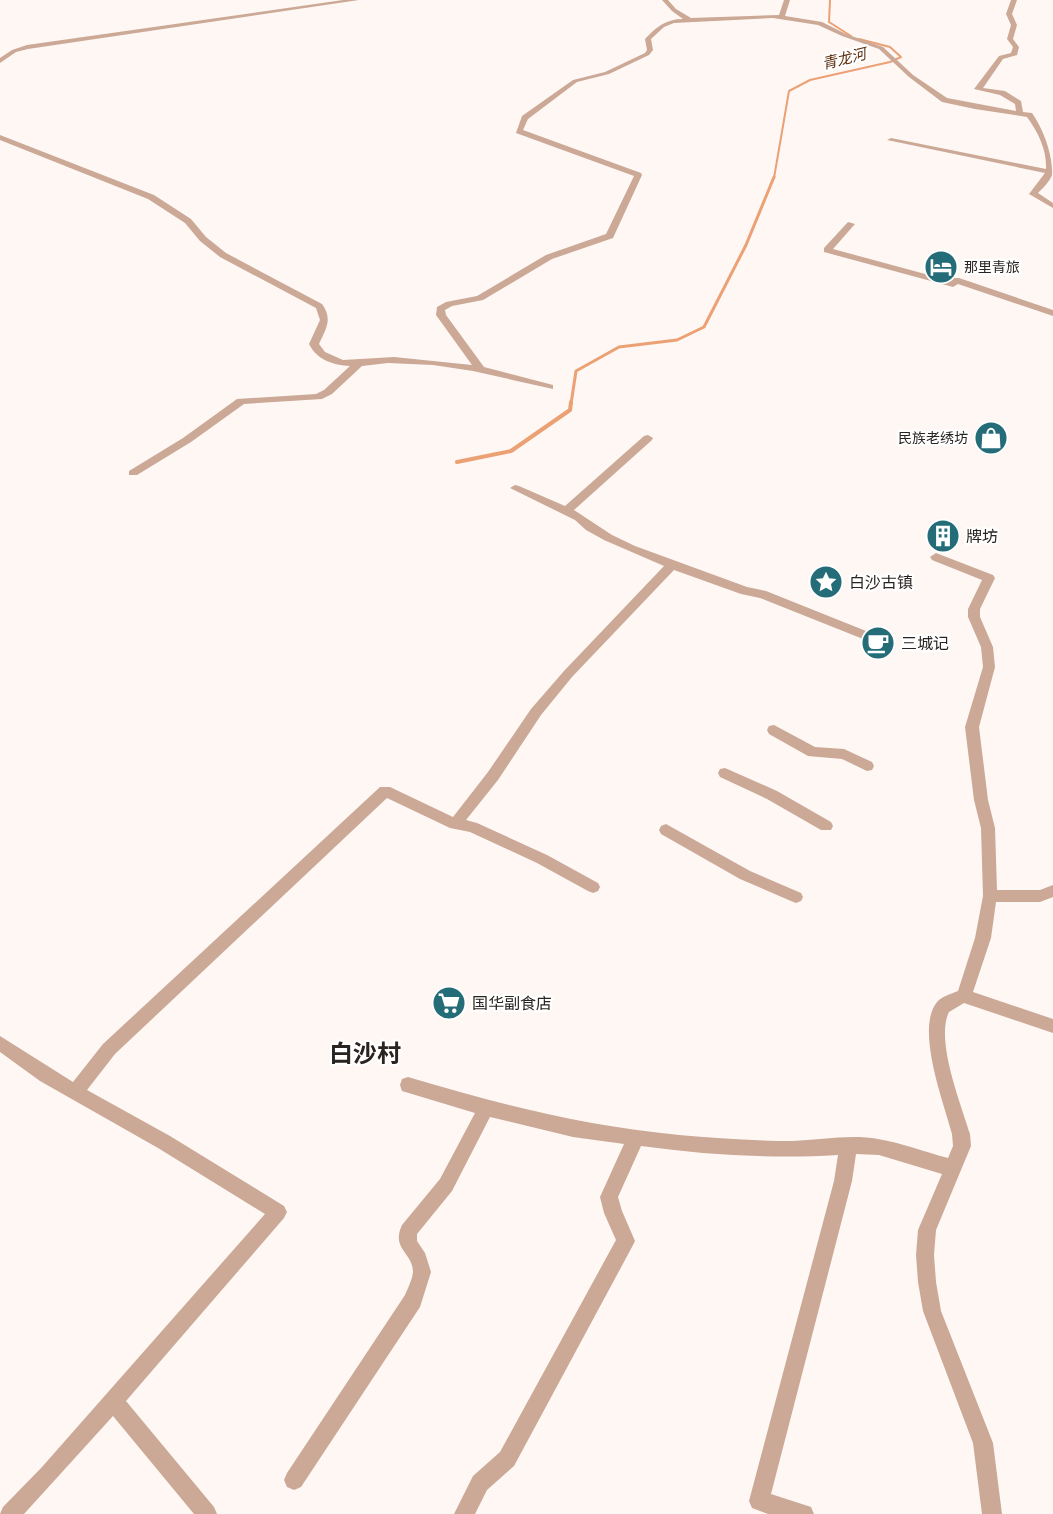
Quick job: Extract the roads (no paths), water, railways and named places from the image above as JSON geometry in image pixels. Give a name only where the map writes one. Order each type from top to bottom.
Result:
[{"type":"street","points":[[0,61],[14,51],[27,47],[356,0]]},
{"type":"street","points":[[665,0],[676,12],[689,20]]},
{"type":"street","points":[[782,16],[787,0]]},
{"type":"street","points":[[1014,0],[1009,14],[1014,25],[1010,39],[1017,47],[1014,55],[1001,57],[978,89],[1002,93],[1019,105],[1020,114]]},
{"type":"street","points":[[481,370],[441,315],[440,309],[449,304],[480,298],[549,257],[610,236],[638,175],[519,131],[522,121],[575,81],[607,73],[647,54],[650,50],[648,39],[662,26],[673,21],[782,16],[822,23],[844,35],[877,46],[896,60],[911,76],[945,100],[968,106],[1029,115],[1046,138],[1052,159],[1050,172],[1033,194],[1053,206]]},
{"type":"street","points":[[0,137],[151,197],[188,221],[203,239],[223,255],[319,306],[324,312],[325,319],[314,344],[315,348],[332,360],[358,364],[392,360],[437,363],[481,370],[549,387]]},
{"type":"street","points":[[891,140],[1050,172]]},
{"type":"street","points":[[851,224],[827,250],[953,284],[956,280],[1053,314]]},
{"type":"street","points":[[133,473],[187,440],[241,401],[318,397],[328,392],[358,364]]},
{"type":"street","points":[[566,511],[648,438]]},
{"type":"street","points":[[515,488],[579,517],[595,532],[673,564],[745,591],[762,594],[867,636]]},
{"type":"street","points":[[936,557],[989,578],[974,609],[974,617],[987,647],[989,667],[972,727],[981,800],[988,828],[990,896],[983,938],[964,996]]},
{"type":"street","points":[[455,824],[488,783],[536,712],[568,674],[673,564]]},
{"type":"street","points":[[774,730],[813,752],[844,754],[867,766]]},
{"type":"street","points":[[726,773],[772,795],[826,826]]},
{"type":"street","points":[[75,1092],[110,1049],[272,894],[385,791],[455,824],[472,827],[542,859],[593,887]]},
{"type":"street","points":[[666,830],[745,875],[796,897]]},
{"type":"street","points":[[990,896],[1040,896],[1053,891]]},
{"type":"street","points":[[992,1514],[983,1443],[932,1311],[927,1282],[925,1255],[927,1230],[962,1146],[961,1134],[940,1054],[937,1027],[939,1014],[945,1003],[964,996],[1053,1026]]},
{"type":"street","points":[[0,1042],[46,1076],[164,1142],[278,1212],[113,1401],[10,1514]]},
{"type":"street","points":[[408,1085],[486,1108],[573,1129],[636,1138],[735,1147],[792,1149],[879,1147],[952,1168]]},
{"type":"street","points":[[294,1480],[413,1300],[422,1272],[418,1259],[408,1244],[408,1231],[446,1185],[486,1108]]},
{"type":"street","points":[[464,1514],[480,1483],[507,1459],[626,1241],[613,1213],[609,1197],[636,1138]]},
{"type":"street","points":[[804,1514],[759,1502],[843,1181],[848,1146]]},
{"type":"street","points":[[113,1401],[207,1514]]},
{"type":"waterway","name":"青龙河","points":[[830,0],[829,22],[851,36]]},
{"type":"waterway","name":"青龙河","points":[[774,178],[789,91],[810,80],[890,62],[901,57],[890,47],[859,39]]},
{"type":"waterway","points":[[571,404],[576,371],[619,347],[677,340],[704,327],[746,245],[774,177]]},
{"type":"waterway","points":[[457,462],[511,451],[570,410],[571,402]]},
{"type":"place","name":"那里青旅","points":[[941,267]]},
{"type":"place","name":"民族老绣坊","points":[[991,438]]},
{"type":"place","name":"牌坊","points":[[943,536]]},
{"type":"place","name":"白沙古镇","points":[[826,582]]},
{"type":"place","name":"三城记","points":[[878,643]]},
{"type":"place","name":"国华副食店","points":[[449,1003]]},
{"type":"district","name":"白沙村","points":[[365,1054]]}]
